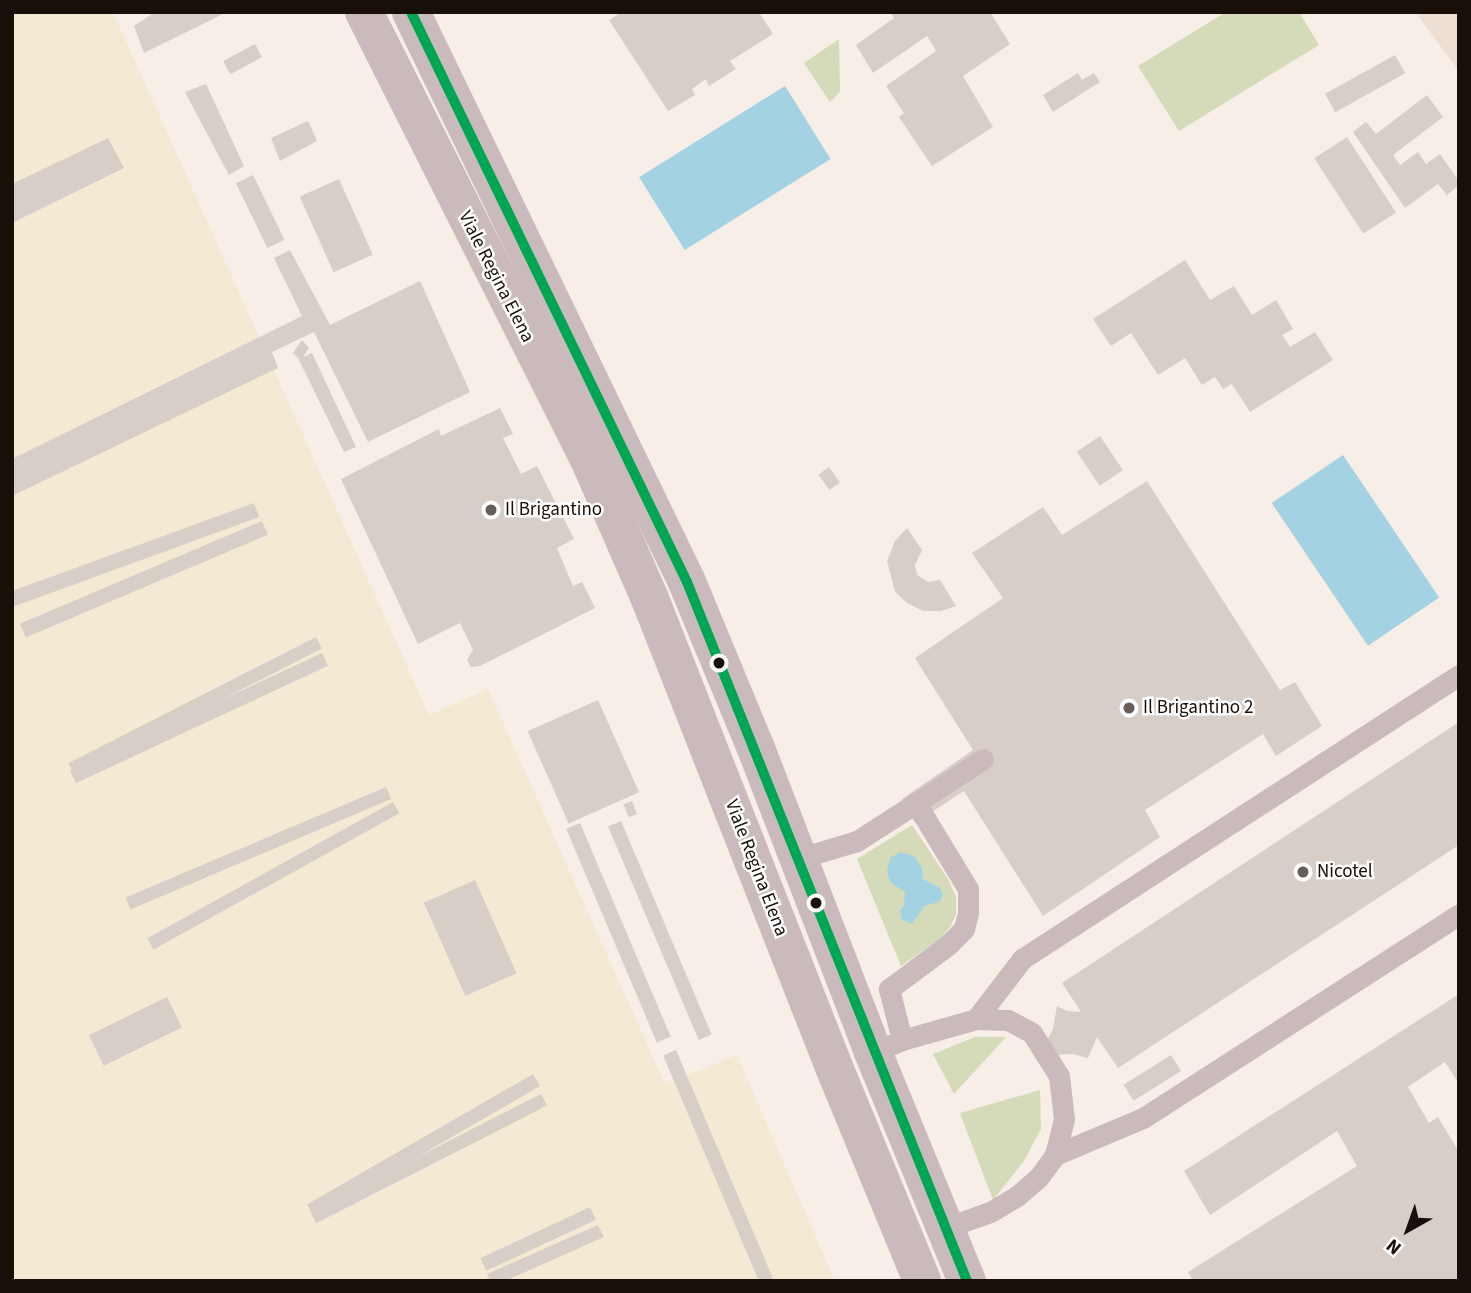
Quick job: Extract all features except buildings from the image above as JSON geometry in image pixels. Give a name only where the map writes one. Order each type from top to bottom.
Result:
[{"type":"street","name":"Viale Regina Elena","points":[[364,12],[404,96],[603,449],[687,582],[757,751],[797,859],[888,1046],[945,1228],[967,1281]]},
{"type":"street","name":"Viale Regina Elena","points":[[411,12],[442,77],[603,449],[655,611],[834,1067],[922,1281]]},
{"type":"street","points":[[404,96],[442,77]]},
{"type":"lane","points":[[976,1019],[1022,959],[1459,675]]},
{"type":"lane","points":[[797,859],[857,841],[984,759]]},
{"type":"lane","points":[[916,803],[968,889],[968,913],[964,929],[889,989],[888,1046],[976,1019],[1007,1020],[1032,1033],[1059,1076],[1064,1119],[1055,1155],[1039,1177],[1017,1196],[990,1212],[945,1228]]},
{"type":"lane","points":[[1055,1155],[1143,1118],[1459,914]]},
{"type":"shaded area","points":[[1415,12],[1459,12],[1459,71]]},
{"type":"green space","points":[[1226,12],[1299,12],[1319,45],[1179,131],[1138,66]]},
{"type":"green space","points":[[839,39],[840,92],[830,102],[804,63]]},
{"type":"green space","points":[[912,825],[948,879],[956,897],[956,914],[951,926],[940,939],[901,966],[857,859]]},
{"type":"green space","points":[[975,1037],[1006,1037],[954,1094],[933,1054]]},
{"type":"green space","points":[[1040,1090],[1041,1129],[1024,1161],[993,1200],[960,1113]]},
{"type":"sand","points":[[12,12],[113,12],[429,715],[488,689],[665,1084],[737,1055],[835,1281],[12,1281]]},
{"type":"water","points":[[785,86],[831,159],[685,250],[639,177]]},
{"type":"water","points":[[1343,455],[1439,598],[1368,646],[1272,503]]},
{"type":"water","points":[[900,852],[914,856],[922,868],[923,879],[940,888],[943,895],[939,902],[924,906],[912,924],[902,920],[900,911],[904,906],[905,892],[890,882],[887,871],[890,858]]},
{"type":"transit line","points":[[411,12],[687,582],[967,1281]]},
{"type":"place","name":"Il Brigantino","points":[[491,510]]},
{"type":"place","name":"Il Brigantino 2","points":[[1129,708]]},
{"type":"place","name":"Nicotel","points":[[1303,872]]}]
